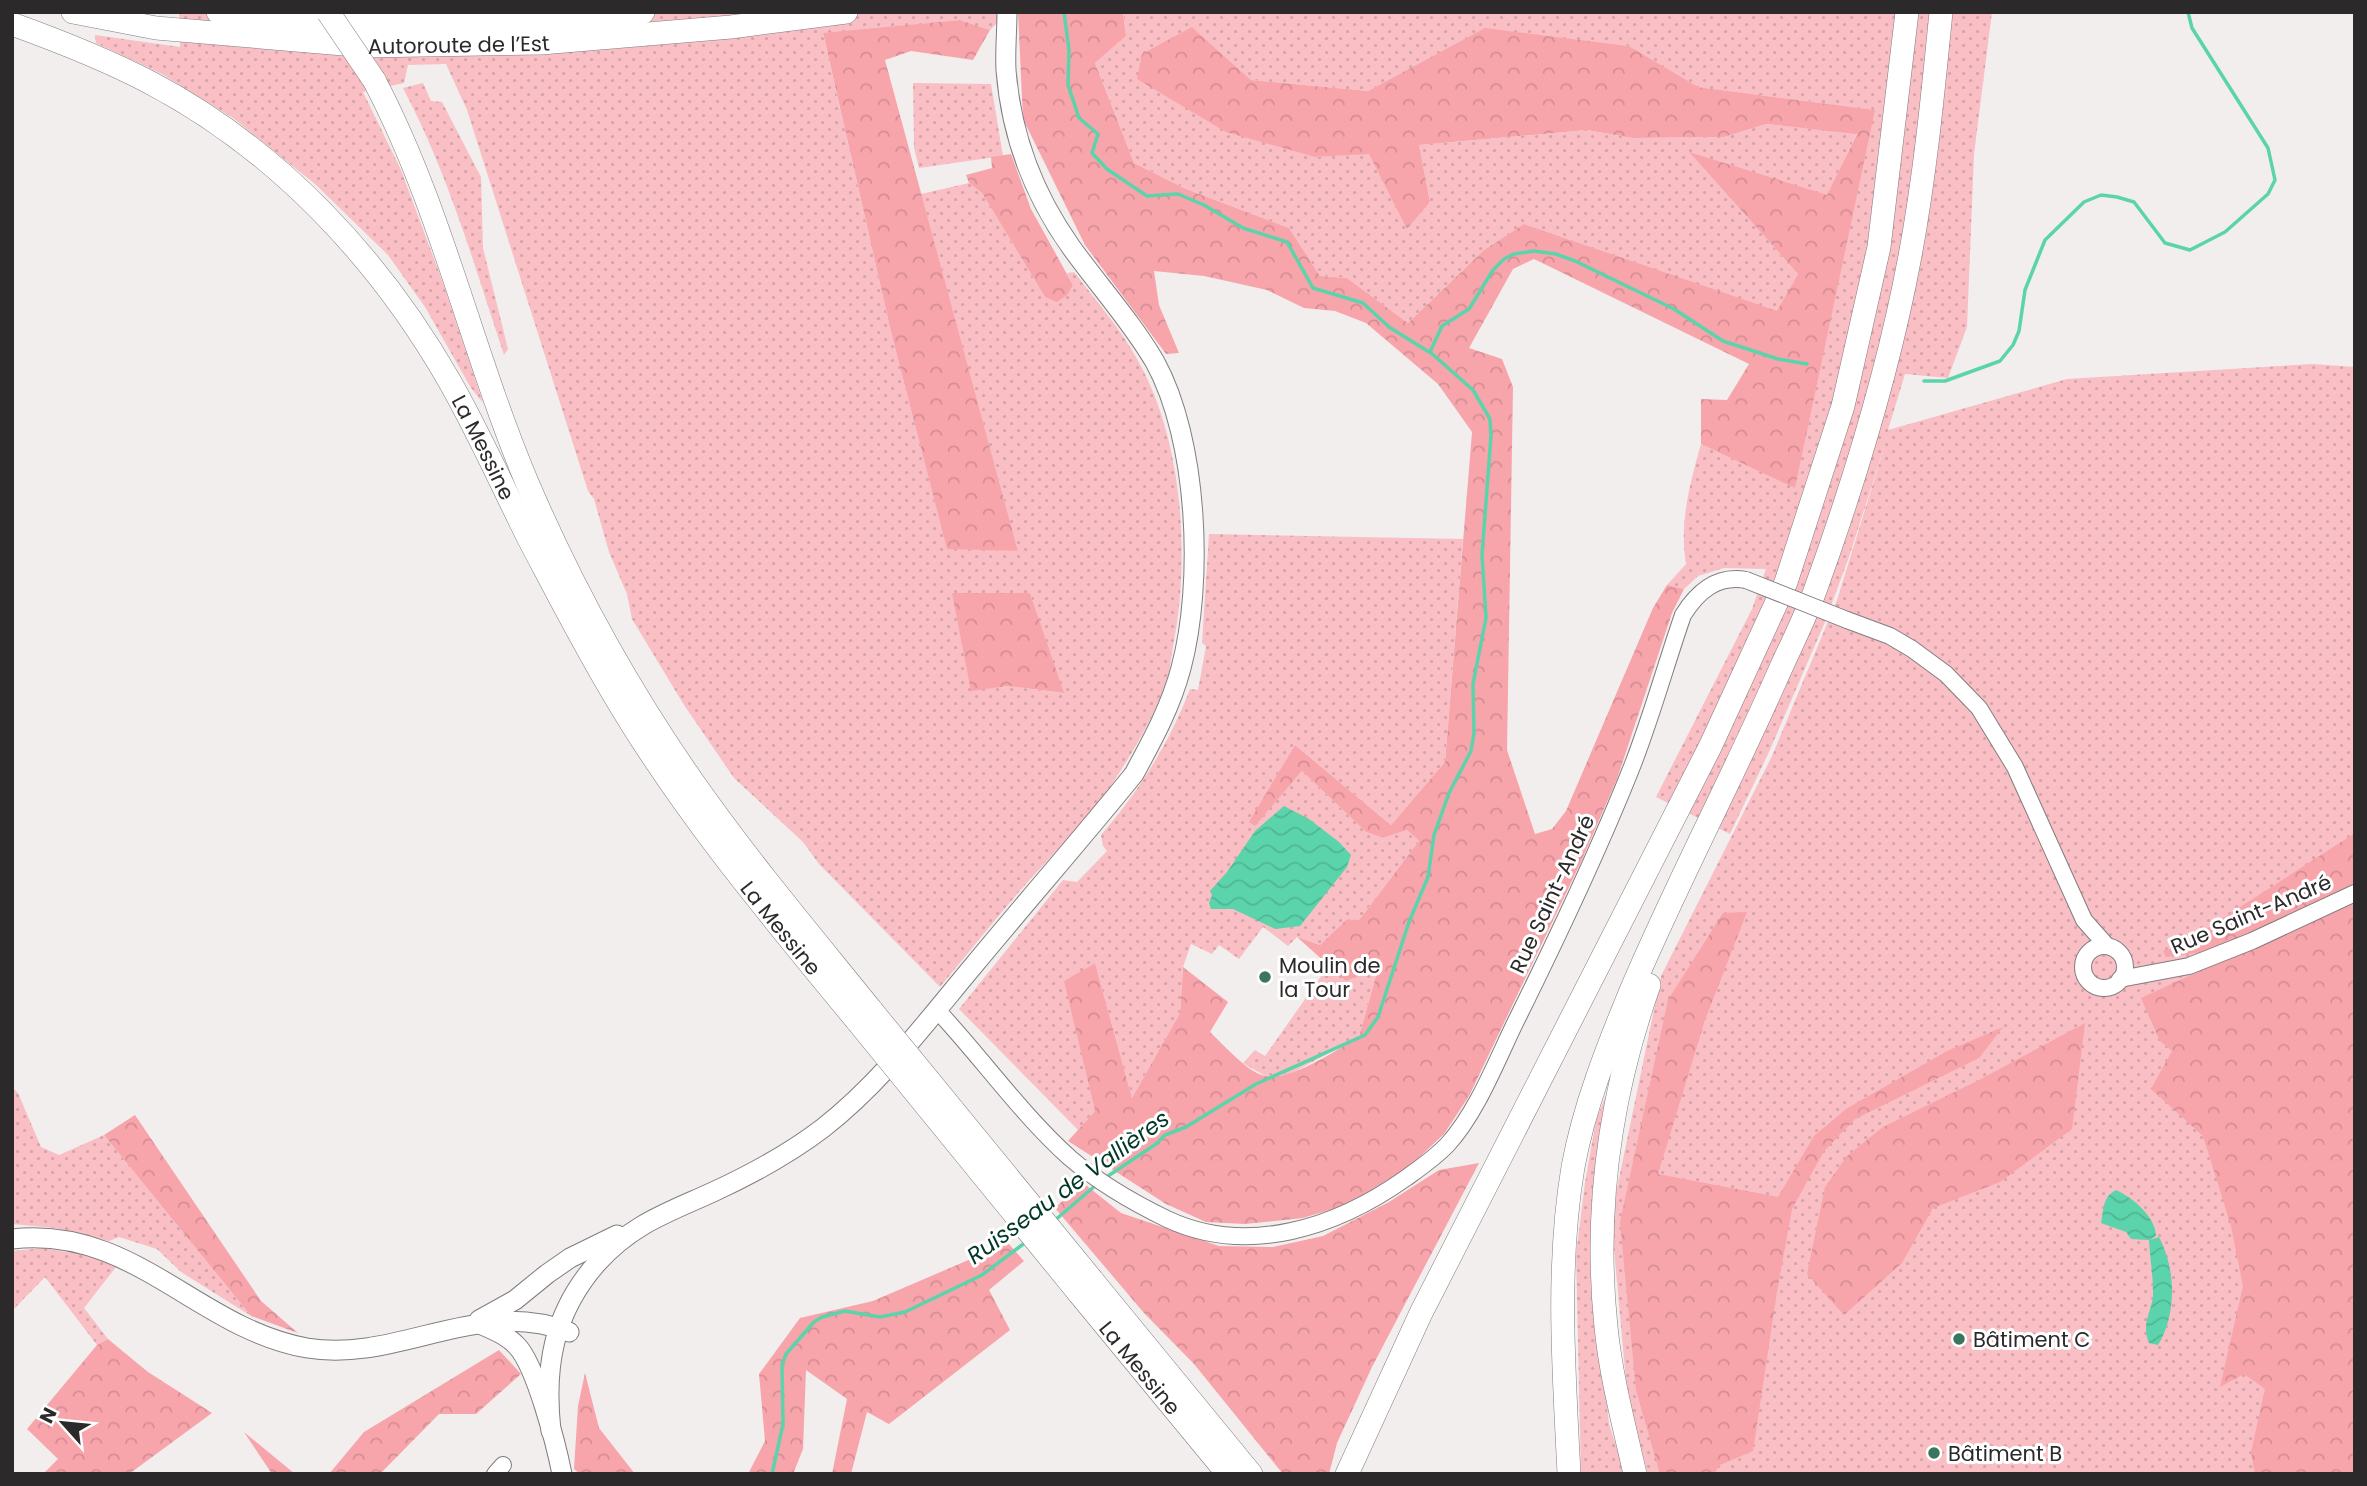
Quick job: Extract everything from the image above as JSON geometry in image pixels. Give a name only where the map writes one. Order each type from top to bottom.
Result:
[{"type":"highway","name":"Autoroute de l’Est","points":[[73,12],[156,28],[368,46],[541,43],[731,27],[846,12]]},
{"type":"highway","name":"Autoroute de l’Est","points":[[218,12],[357,24],[541,24],[643,12]]},
{"type":"highway","name":"La Messine","points":[[328,12],[374,80],[396,121],[527,481],[566,565],[630,686],[699,790],[865,1017]]},
{"type":"highway","points":[[1347,1474],[1421,1313],[1710,747],[1786,582],[1843,406],[1880,247],[1907,12]]},
{"type":"highway","points":[[1570,1474],[1563,1325],[1564,1257],[1574,1164],[1601,1066],[1635,982],[1740,762],[1815,592],[1858,462],[1877,400],[1910,256],[1932,100],[1941,12]]},
{"type":"highway","name":"La Messine","points":[[12,24],[75,46],[150,82],[210,119],[258,154],[332,220],[376,272],[417,328],[480,437],[535,550],[588,648],[636,731],[724,859],[865,1017],[1085,1286],[1251,1474]]},
{"type":"highway","points":[[1636,1474],[1621,1416],[1608,1339],[1602,1276],[1601,1224],[1606,1171],[1619,1091],[1632,1036],[1657,960],[1664,919]]},
{"type":"highway","name":"La Messine","points":[[1085,1286],[1129,1353],[1228,1474]]},
{"type":"highway","points":[[1129,1353],[1208,1474]]},
{"type":"highway","points":[[1353,1474],[1380,1402]]},
{"type":"main road","points":[[475,1323],[515,1300],[570,1258],[712,1192],[785,1154],[824,1126],[882,1072],[937,1010],[1134,774],[1172,697],[1187,642],[1191,607],[1191,499],[1177,414],[1166,383],[1140,336],[1071,246],[1044,201],[1024,159],[1016,132],[1006,70],[1007,12]]},
{"type":"main road","points":[[562,1474],[548,1409],[551,1349],[590,1292],[617,1260],[653,1231],[712,1192]]},
{"type":"main road","points":[[564,1330],[575,1293],[596,1264],[645,1222]]},
{"type":"main road","points":[[12,1240],[39,1237],[66,1240],[101,1249],[141,1267],[253,1331],[309,1348],[348,1350],[399,1342],[475,1323],[523,1320],[564,1330]]},
{"type":"main road","points":[[475,1323],[509,1338],[528,1361],[553,1436]]},
{"type":"street","name":"Rue Saint-André","points":[[937,1010],[1053,1141],[1083,1167],[1116,1190],[1168,1219],[1196,1229],[1247,1236],[1321,1224],[1364,1205],[1423,1166],[1448,1144],[1466,1118],[1594,857],[1634,761],[1683,615],[1693,599],[1714,583],[1734,578],[1746,580],[1890,636],[1958,684],[1979,708],[2015,767],[2084,920],[2107,946]]},
{"type":"street","name":"Rue Saint-André","points":[[2120,979],[2189,967],[2355,893]]},
{"type":"street","name":"Rue Saint-André","points":[[2084,920],[2085,956]]},
{"type":"street","points":[[2107,946],[2119,953],[2123,959],[2120,979],[2108,987],[2092,984],[2084,972],[2085,956],[2095,948],[2107,946]]},
{"type":"street","name":"Rue Saint-André","points":[[2123,959],[2162,972]]},
{"type":"shaded area","points":[[179,12],[1008,12],[990,30],[960,20],[823,34],[892,336],[947,548],[1018,551],[921,194],[969,183],[982,193],[1045,297],[1073,285],[1067,273],[1074,272],[1112,320],[1137,358],[1157,403],[1175,471],[1180,506],[1181,578],[1167,678],[1156,708],[1136,745],[1092,811],[1018,893],[940,987],[819,864],[803,842],[734,778],[684,705],[632,619],[627,594],[609,552],[594,499],[588,491],[467,110],[446,64],[408,65],[404,83],[363,92],[401,170],[443,283],[483,403],[471,388],[425,307],[388,255],[315,184],[233,118],[162,74],[96,43],[95,35],[180,47]],"holes":[[[1030,593],[1063,693],[1008,686],[971,690]]]},
{"type":"shaded area","points":[[1123,12],[1992,12],[1974,154],[1967,327],[1948,378],[1905,374],[1888,430],[2067,379],[2312,364],[2355,367],[2355,1474],[1648,1474],[1628,1403],[1611,1217],[1661,976],[1772,756],[1837,600],[1889,432],[1825,622],[1730,834],[1656,797],[1752,609],[1766,569],[1724,568],[1698,576],[1684,589],[1667,585],[1686,564],[1685,518],[1701,444],[1795,487],[1874,110],[1697,87],[1629,46],[1485,29],[1368,91],[1251,80],[1192,27],[1315,157],[1369,153],[1407,228],[1430,202],[1419,145],[1587,130],[1632,138],[1724,137],[1766,124],[1857,133],[1827,196],[1690,153],[1798,274],[1777,312],[1524,224],[1484,250],[1408,323],[1347,278],[1320,276],[1289,228],[1186,189],[1134,163],[1095,63],[1126,36]]},
{"type":"shaded area","points":[[423,83],[431,101],[442,102],[481,177],[483,248],[508,349],[504,355],[447,186],[403,88]]},
{"type":"shaded area","points":[[913,83],[991,84],[1003,156],[919,168],[914,148]]},
{"type":"shaded area","points":[[1209,534],[1463,539],[1445,762],[1391,825],[1295,745],[1250,822],[1255,825],[1302,771],[1366,832],[1383,838],[1407,830],[1419,841],[1359,920],[1347,919],[1320,945],[1297,937],[1288,946],[1263,927],[1239,959],[1219,945],[1212,954],[1191,944],[1183,967],[1180,1013],[1132,1098],[1095,963],[1065,981],[1095,1111],[1078,1130],[959,1009],[1063,880],[1077,882],[1107,851],[1101,835],[1152,766],[1173,729],[1190,689],[1198,690],[1206,646],[1202,643]]},
{"type":"shaded area","points":[[1329,965],[1346,980],[1378,967],[1359,1037],[1290,1074],[1265,1076],[1243,1063],[1255,1050],[1265,1056]]},
{"type":"shaded area","points":[[1614,1075],[1591,1258],[1609,1424],[1625,1474],[1581,1474],[1576,1255],[1596,1120]]},
{"type":"shaded area","points":[[12,1087],[18,1093],[41,1147],[59,1155],[104,1135],[251,1316],[181,1272],[157,1249],[119,1237],[109,1241],[55,1228],[12,1224]]},
{"type":"shaded area","points":[[44,1248],[89,1256],[116,1267],[84,1308],[108,1339],[97,1345],[45,1277],[12,1311],[12,1251]]},
{"type":"green space","points":[[1018,12],[1123,12],[1126,36],[1095,63],[1134,163],[1186,189],[1289,228],[1320,276],[1347,278],[1408,323],[1484,250],[1524,224],[1777,311],[1798,274],[1689,152],[1827,195],[1857,134],[1766,124],[1724,137],[1632,138],[1587,130],[1419,145],[1430,202],[1407,229],[1369,154],[1315,157],[1226,132],[1137,79],[1142,54],[1192,27],[1251,80],[1368,91],[1485,28],[1629,46],[1698,87],[1875,110],[1795,488],[1701,444],[1701,399],[1727,400],[1749,364],[1534,259],[1513,269],[1469,348],[1502,359],[1513,387],[1507,750],[1535,834],[1552,829],[1566,811],[1653,608],[1667,585],[1684,589],[1672,613],[1617,779],[1580,864],[1469,1096],[1444,1134],[1410,1166],[1363,1195],[1336,1208],[1303,1218],[1245,1224],[1206,1222],[1166,1204],[1068,1141],[1095,1111],[1064,981],[1095,963],[1132,1098],[1180,1013],[1183,967],[1228,1002],[1210,1032],[1243,1063],[1265,1076],[1288,1074],[1301,1069],[1359,1037],[1378,968],[1346,981],[1297,937],[1320,945],[1347,919],[1359,920],[1419,841],[1407,830],[1383,838],[1366,832],[1302,771],[1255,826],[1249,822],[1295,745],[1391,825],[1445,762],[1472,432],[1438,384],[1366,323],[1335,311],[1304,308],[1267,290],[1204,276],[1154,271],[1159,305],[1179,353],[1166,354],[1085,245],[1023,119]]},
{"type":"green space","points":[[960,20],[990,30],[973,60],[911,51],[885,60],[1018,551],[947,549],[892,336],[823,33]]},
{"type":"green space","points":[[1011,154],[1031,209],[1073,285],[1067,295],[1057,302],[1045,297],[982,193],[969,183],[966,175],[992,168],[991,157]]},
{"type":"green space","points":[[952,593],[1030,593],[1064,693],[1008,686],[971,691]]},
{"type":"green space","points":[[2355,833],[2355,885],[2212,951],[2166,957],[2163,951],[2181,945]]},
{"type":"green space","points":[[2355,899],[2355,1474],[2255,1474],[2251,1452],[2265,1389],[2244,1374],[2220,1387],[2243,1286],[2231,1226],[2203,1136],[2151,1089],[2172,1051],[2160,1041],[2141,998]]},
{"type":"green space","points":[[1747,912],[1705,1020],[1658,1174],[1778,1197],[1814,1136],[1846,1109],[1947,1051],[2003,1027],[1979,1058],[1855,1119],[1824,1151],[1792,1209],[1753,1451],[1720,1465],[1714,1474],[1660,1474],[1636,1390],[1620,1222],[1668,1000],[1723,913]]},
{"type":"green space","points":[[2085,1023],[2072,1129],[2000,1182],[1933,1208],[1902,1263],[1844,1315],[1807,1274],[1825,1187],[1847,1156],[1883,1127],[1981,1079]]},
{"type":"green space","points":[[135,1115],[261,1301],[298,1333],[251,1316],[104,1135]]},
{"type":"green space","points":[[1479,1163],[1372,1367],[1337,1443],[1329,1474],[1283,1474],[1194,1364],[1144,1313],[1055,1208],[1082,1182],[1121,1213],[1219,1246],[1273,1247],[1323,1236],[1389,1202],[1439,1170]]},
{"type":"green space","points":[[1008,1243],[1024,1261],[989,1290],[1010,1330],[889,1424],[867,1412],[851,1474],[832,1474],[847,1399],[806,1370],[803,1449],[793,1474],[748,1474],[765,1441],[759,1374],[800,1318],[873,1301]]},
{"type":"green space","points":[[108,1339],[148,1372],[212,1413],[129,1474],[43,1474],[58,1459],[27,1429],[97,1345]]},
{"type":"green space","points":[[499,1350],[521,1374],[476,1414],[439,1414],[380,1474],[329,1474],[364,1432]]},
{"type":"green space","points":[[585,1373],[599,1428],[635,1474],[580,1474],[574,1469],[578,1406]]},
{"type":"green space","points":[[244,1432],[295,1474],[272,1474]]},
{"type":"water","points":[[1284,806],[1309,819],[1339,842],[1351,855],[1347,867],[1300,926],[1275,929],[1233,909],[1211,909],[1210,891],[1227,872],[1255,831]]},
{"type":"water","points":[[2116,1190],[2129,1197],[2148,1215],[2156,1236],[2150,1240],[2159,1237],[2169,1263],[2171,1306],[2169,1320],[2158,1345],[2149,1343],[2146,1329],[2153,1298],[2149,1240],[2131,1239],[2126,1232],[2101,1223],[2106,1200]]},
{"type":"waterway","points":[[1064,12],[1069,50],[1068,85],[1079,118],[1098,134],[1092,153],[1107,169],[1147,196],[1178,194],[1204,205],[1243,228],[1287,242],[1313,288],[1363,303],[1389,327],[1429,352]]},
{"type":"waterway","name":"Ruisseau de Vallières","points":[[1924,381],[1945,381],[2000,361],[2013,345],[2019,331],[2025,290],[2045,240],[2084,202],[2101,195],[2134,202],[2165,243],[2190,250],[2225,232],[2268,194],[2275,180],[2268,148],[2192,28],[2188,12]]},
{"type":"waterway","name":"Ruisseau de Vallières","points":[[1105,1178],[1165,1135],[1186,1127],[1256,1084],[1365,1035],[1378,1017],[1409,922],[1428,877],[1434,835],[1449,793],[1471,751],[1474,733],[1473,684],[1486,618],[1482,555],[1490,419],[1473,390],[1430,352],[1442,326],[1469,309],[1493,270],[1504,259],[1514,254],[1534,251],[1556,254],[1575,261],[1674,309],[1723,341],[1778,359],[1807,364]]},
{"type":"waterway","name":"Ruisseau de Vallières","points":[[1054,1221],[1096,1185]]},
{"type":"waterway","name":"Ruisseau de Vallières","points":[[772,1474],[783,1424],[782,1365],[786,1354],[814,1322],[845,1311],[880,1317],[905,1312],[982,1275],[1026,1242]]},
{"type":"place","name":"Moulin de la Tour","points":[[1265,977]]},
{"type":"place","name":"Bâtiment C","points":[[1959,1339]]},
{"type":"place","name":"Bâtiment B","points":[[1934,1453]]}]
